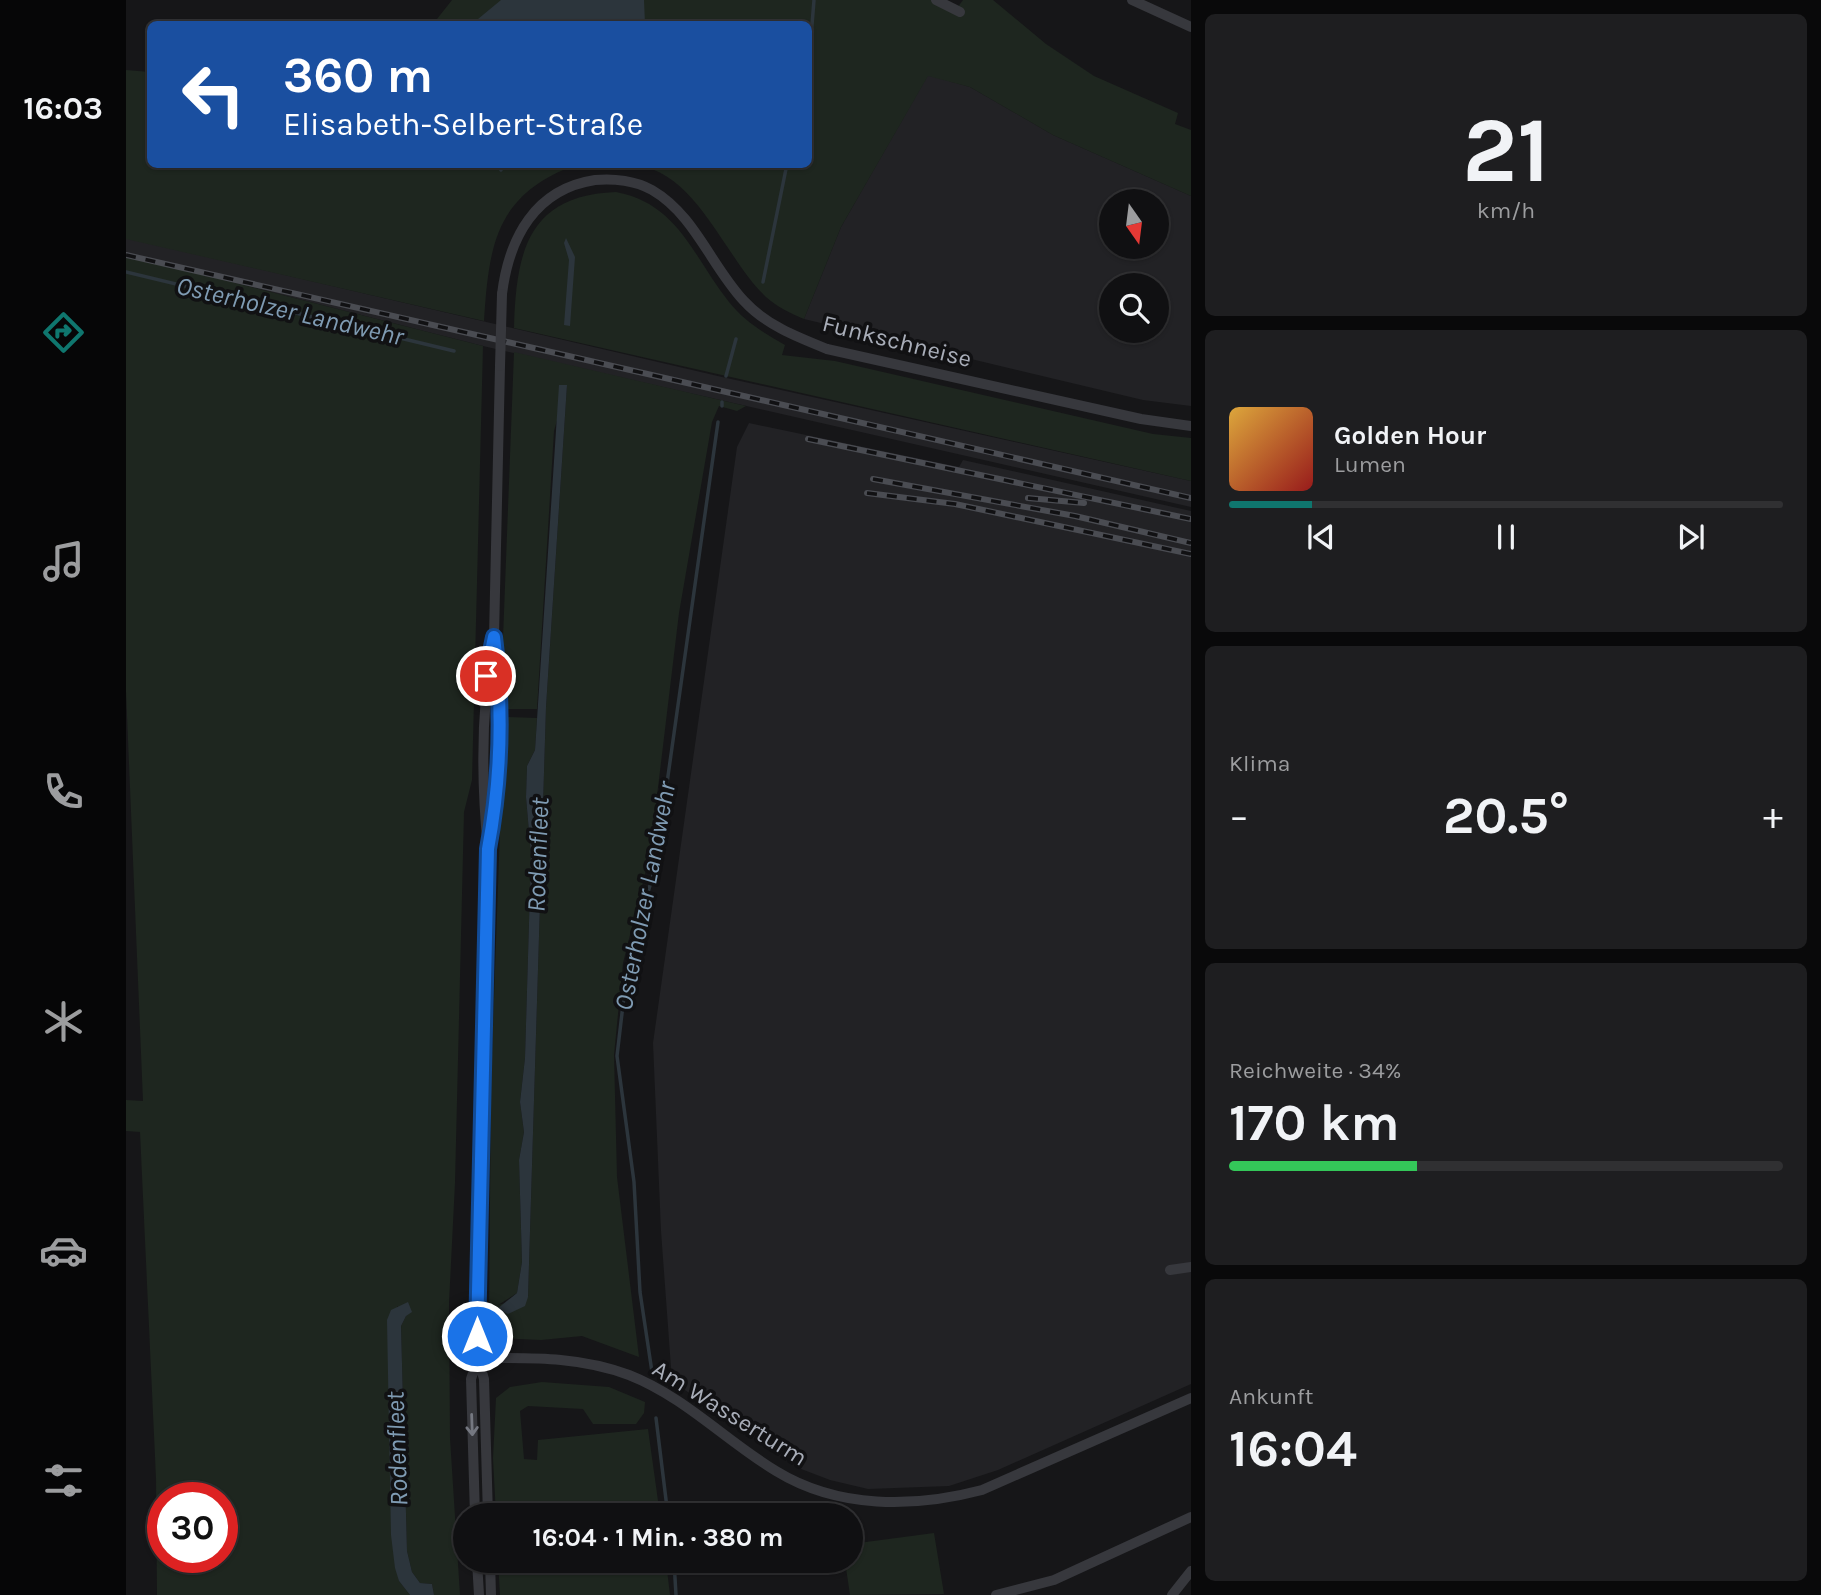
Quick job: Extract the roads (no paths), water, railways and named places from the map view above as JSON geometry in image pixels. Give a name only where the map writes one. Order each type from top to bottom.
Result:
[{"type":"street","points":[[936,0],[955,6]]},
{"type":"street","points":[[1132,0],[1191,27]]},
{"type":"street","name":"Funkschneise","points":[[478,1358],[488,849],[496,810],[500,713],[494,637],[502,294],[516,236],[538,206],[559,191],[579,183],[603,179],[629,181],[651,190],[678,210],[745,302],[788,333],[827,349],[1141,419],[1191,426]]},
{"type":"street","points":[[1170,1270],[1191,1267]]},
{"type":"street","name":"Am Wasserturm","points":[[478,1358],[550,1357],[606,1367],[670,1396],[777,1472],[818,1490],[854,1499],[893,1503],[947,1499],[982,1490],[1191,1398]]},
{"type":"street","points":[[475,1503],[471,1379],[478,1358]]},
{"type":"street","points":[[478,1358],[484,1378],[488,1503]]},
{"type":"street","points":[[996,1595],[1065,1575],[1191,1517]]},
{"type":"street","points":[[1172,1595],[1191,1571]]},
{"type":"street","points":[[478,1573],[479,1595]]},
{"type":"street","points":[[490,1573],[491,1595]]},
{"type":"water","points":[[501,0],[644,0],[645,21],[476,21]]},
{"type":"water","points":[[566,238],[575,257],[570,326],[564,325],[569,260],[564,243]]},
{"type":"water","name":"Rodenfleet","points":[[559,385],[567,385],[546,707],[528,1297],[525,1306],[508,1314],[497,1309],[517,1293],[522,1262],[519,1160],[524,1132],[520,1102],[525,1058],[531,855],[526,797],[527,766],[535,750]]},
{"type":"water","name":"Rodenfleet","points":[[408,1302],[412,1312],[406,1316],[401,1326],[407,1551],[412,1572],[420,1583],[432,1584],[434,1595],[410,1595],[399,1581],[391,1535],[387,1320],[391,1310]]},
{"type":"waterway","points":[[812,25],[814,0]]},
{"type":"waterway","points":[[763,282],[786,168]]},
{"type":"waterway","name":"Osterholzer Landwehr","points":[[126,272],[454,351]]},
{"type":"waterway","points":[[726,376],[736,339]]},
{"type":"waterway","name":"Osterholzer Landwehr","points":[[652,1372],[640,1292],[634,1182],[617,1056],[628,962],[655,868],[718,422]]},
{"type":"waterway","name":"Osterholzer Landwehr","points":[[656,1418],[666,1503]]},
{"type":"waterway","name":"Osterholzer Landwehr","points":[[675,1573],[676,1595]]},
{"type":"railway","points":[[126,255],[1191,498]]},
{"type":"railway","points":[[808,439],[1191,519]]},
{"type":"railway","points":[[873,479],[1075,516],[1191,543]]},
{"type":"railway","points":[[867,493],[955,504],[1191,554]]},
{"type":"railway","points":[[1028,498],[1084,503]]}]
